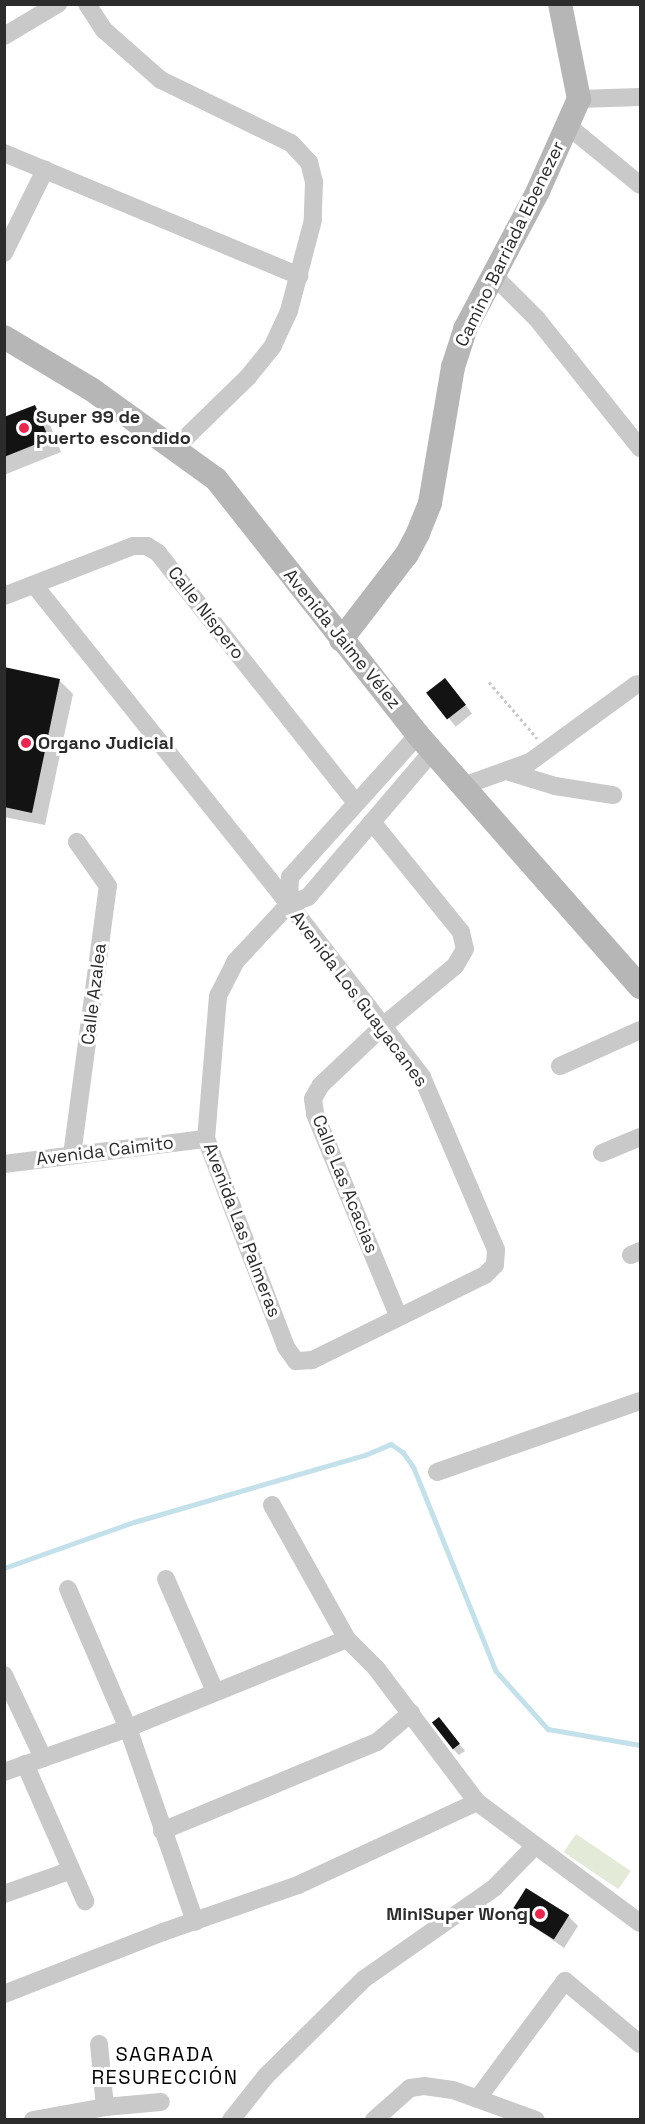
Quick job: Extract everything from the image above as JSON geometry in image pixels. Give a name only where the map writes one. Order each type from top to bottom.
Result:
[{"type":"street","points":[[4,36],[58,4]]},
{"type":"street","points":[[87,4],[104,30],[161,80],[291,143],[309,162],[314,182],[313,220],[299,276],[273,346],[248,377],[176,447]]},
{"type":"street","points":[[560,4],[579,99],[640,97]]},
{"type":"street","name":"Camino Barriada Ebenezer","points":[[341,640],[407,554],[418,533],[441,452],[457,350],[495,277],[579,99]]},
{"type":"street","points":[[568,126],[640,185]]},
{"type":"street","points":[[4,153],[299,276]]},
{"type":"street","points":[[4,253],[45,170]]},
{"type":"street","points":[[495,277],[545,328],[640,448]]},
{"type":"street","name":"Avenida Jaime Vélez","points":[[4,337],[176,447],[216,479],[341,640],[425,743],[640,987]]},
{"type":"street","name":"Calle Níspero","points":[[4,596],[35,586],[133,546],[147,546],[158,553],[356,804]]},
{"type":"street","name":"Avenida Los Guayacanes","points":[[35,586],[289,904],[422,1077],[496,1250],[495,1264],[485,1275],[398,1315],[312,1359],[296,1361]]},
{"type":"street","points":[[463,786],[508,772],[547,749],[637,684]]},
{"type":"street","points":[[289,904],[290,877],[356,804],[425,743]]},
{"type":"street","name":"Avenida Las Palmeras","points":[[296,1361],[286,1347],[206,1138],[218,996],[224,978],[289,904],[308,897],[372,822],[425,743]]},
{"type":"street","points":[[508,772],[555,786],[613,795]]},
{"type":"street","name":"Calle Las Acacias","points":[[372,822],[461,932],[465,949],[455,966],[382,1026],[321,1085],[313,1099],[315,1114],[398,1315]]},
{"type":"street","name":"Calle Azalea","points":[[72,1155],[108,886],[78,842]]},
{"type":"street","points":[[560,1066],[640,1030]]},
{"type":"street","points":[[602,1153],[640,1137]]},
{"type":"street","name":"Avenida Caimito","points":[[4,1164],[206,1138]]},
{"type":"street","points":[[437,1472],[640,1401]]},
{"type":"street","points":[[272,1506],[346,1639],[411,1713],[477,1802],[638,1920]]},
{"type":"street","points":[[166,1579],[215,1691]]},
{"type":"street","points":[[69,1589],[128,1728],[195,1922]]},
{"type":"street","points":[[4,1772],[128,1728],[346,1639]]},
{"type":"street","points":[[4,1675],[43,1758]]},
{"type":"street","points":[[162,1831],[377,1742],[411,1713]]},
{"type":"street","points":[[25,1764],[69,1871],[84,1900]]},
{"type":"street","points":[[4,1994],[297,1885],[477,1802]]},
{"type":"street","points":[[231,2120],[267,2076],[364,1980],[494,1888],[535,1846]]},
{"type":"street","points":[[4,1894],[69,1871]]},
{"type":"street","points":[[478,2098],[565,1981],[640,2044]]},
{"type":"street","points":[[99,2044],[105,2107]]},
{"type":"street","points":[[374,2120],[410,2088],[424,2086],[478,2098],[536,2120]]},
{"type":"street","points":[[33,2120],[105,2107],[161,2102]]},
{"type":"path","points":[[489,682],[547,749]]},
{"type":"green space","points":[[576,1834],[631,1871],[618,1889],[564,1852]]},
{"type":"building","name":"Super 99 de puerto escondido","points":[[35,405],[49,439],[4,457],[4,417]]},
{"type":"building","name":"Organo Judicial","points":[[4,667],[60,679],[32,813],[4,807]]},
{"type":"building","points":[[445,678],[466,705],[447,720],[426,693]]},
{"type":"building","points":[[439,1717],[460,1744],[453,1749],[432,1723]]},
{"type":"building","name":"MiniSuper Wong","points":[[526,1888],[569,1915],[554,1940],[511,1913]]},
{"type":"waterway","points":[[4,1568],[134,1522],[365,1455],[391,1444],[403,1452],[414,1468],[496,1671],[548,1729],[640,1745]]},
{"type":"place","name":"Super 99 de puerto escondido","points":[[24,428]]},
{"type":"place","name":"Organo Judicial","points":[[26,743]]},
{"type":"place","name":"MiniSuper Wong","points":[[540,1914]]},
{"type":"district","name":"SAGRADA RESURECCIÓN","points":[[165,2066]]}]
